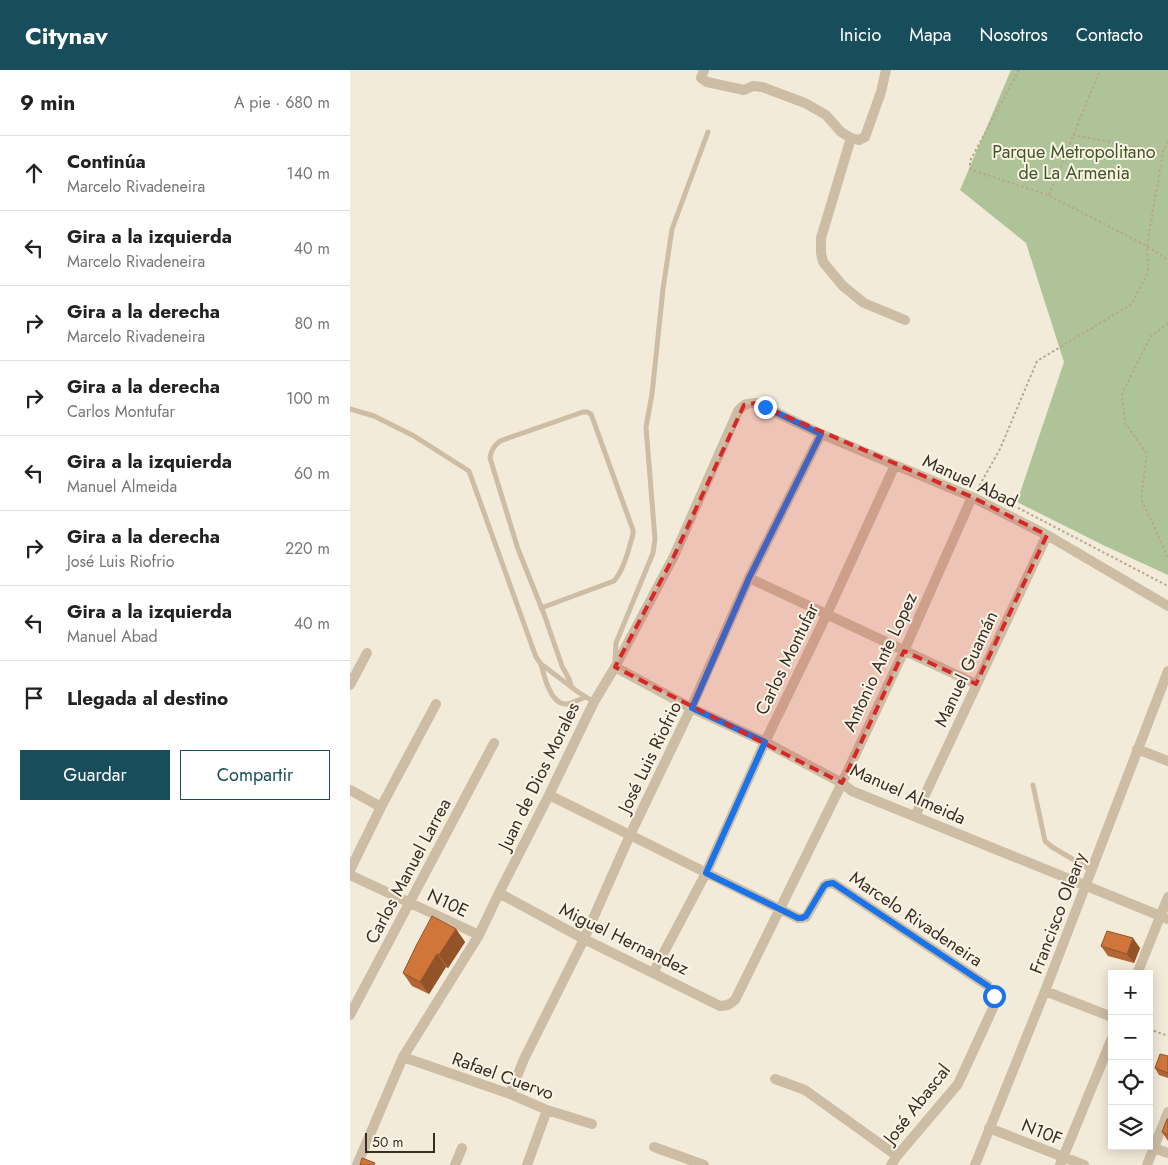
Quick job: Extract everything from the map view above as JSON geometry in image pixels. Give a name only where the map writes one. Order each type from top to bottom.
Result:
[{"type":"street","points":[[704,70],[701,78],[707,82],[744,90],[753,86],[805,103],[826,115],[841,132],[859,140],[865,137],[881,92],[886,70]]},
{"type":"street","points":[[851,138],[821,238],[823,262],[843,286],[864,303],[905,320]]},
{"type":"street","name":"Juan de Dios Morales","points":[[356,1165],[403,1057],[479,935],[549,796],[590,700],[615,667],[674,556],[738,411],[744,404],[750,403]]},
{"type":"street","name":"Manuel Abad","points":[[750,403],[756,403],[821,434],[972,497],[1046,535],[1168,606]]},
{"type":"street","name":"José Luis Riofrio","points":[[510,1094],[524,1059],[584,939],[630,835],[692,708],[749,578],[821,434]]},
{"type":"street","name":"Carlos Montufar","points":[[653,972],[706,873],[765,742],[827,614],[895,465]]},
{"type":"street","name":"Antonio Ante Lopez","points":[[735,1000],[842,784],[904,651],[972,497]]},
{"type":"street","name":"Manuel Guamán","points":[[915,816],[1046,535]]},
{"type":"street","points":[[749,578],[976,684]]},
{"type":"street","points":[[350,685],[367,653]]},
{"type":"street","name":"Manuel Almeida","points":[[615,667],[692,708],[765,742],[852,791],[1164,918]]},
{"type":"street","name":"Francisco Oleary","points":[[975,1165],[1045,991],[1168,671]]},
{"type":"street","points":[[350,870],[436,704]]},
{"type":"street","name":"Carlos Manuel Larrea","points":[[350,1015],[494,743]]},
{"type":"street","points":[[1137,749],[1168,761]]},
{"type":"street","points":[[350,790],[381,807]]},
{"type":"street","name":"Marcelo Rivadeneira","points":[[549,796],[798,918],[806,916],[824,886],[833,883],[988,986],[994,996],[993,1008]]},
{"type":"street","name":"N10E","points":[[350,875],[479,935]]},
{"type":"street","name":"Miguel Hernandez","points":[[499,893],[584,939],[720,1006],[728,1005],[735,1000]]},
{"type":"street","points":[[1139,970],[1164,918],[1168,897]]},
{"type":"street","points":[[1045,991],[1108,1015]]},
{"type":"street","name":"José Abascal","points":[[891,1165],[958,1084],[993,1008]]},
{"type":"street","points":[[1061,1161],[1108,1048]]},
{"type":"street","name":"Rafael Cuervo","points":[[403,1057],[510,1094],[547,1110],[592,1124]]},
{"type":"street","points":[[775,1079],[805,1090],[897,1156]]},
{"type":"street","points":[[527,1165],[547,1110]]},
{"type":"street","points":[[1147,1165],[1168,1112]]},
{"type":"street","name":"N10F","points":[[989,1128],[1061,1161],[1084,1165]]},
{"type":"street","points":[[654,1147],[704,1165]]},
{"type":"street","points":[[455,1165],[462,1148]]},
{"type":"street","points":[[1154,1148],[1168,1153]]},
{"type":"lane","points":[[615,667],[616,643],[653,553],[655,539],[646,427],[652,394],[659,318],[672,229],[708,132]]},
{"type":"lane","points":[[350,410],[374,416],[414,436],[469,471],[536,657],[541,664],[590,700]]},
{"type":"lane","points":[[542,608],[614,581],[622,567],[633,534],[591,414],[587,412],[500,441],[490,453],[490,464],[518,549],[571,685]]},
{"type":"lane","points":[[541,664],[554,699],[561,704],[590,700]]},
{"type":"lane","points":[[1032,785],[1045,841],[1092,870]]},
{"type":"path","points":[[1018,70],[970,161],[970,168],[1048,195],[1147,246],[1168,260]]},
{"type":"path","points":[[1048,195],[1100,70]]},
{"type":"path","points":[[1073,135],[1163,152]]},
{"type":"path","points":[[972,497],[1000,449],[1037,361],[1132,304],[1148,272],[1147,246],[1163,152],[1168,141]]},
{"type":"path","points":[[1168,323],[1150,337],[1122,394],[1125,423],[1147,454],[1141,499],[1168,559]]},
{"type":"path","points":[[978,487],[1168,586]]},
{"type":"path","points":[[1153,1030],[1168,1036]]},
{"type":"highlighted area","points":[[756,403],[972,497],[1047,535],[976,684],[904,651],[842,783],[615,667],[674,556],[744,405]]},
{"type":"green space","name":"Parque Metropolitano de La Armenia","points":[[1011,70],[1168,70],[1168,575],[1017,502],[1064,362],[1026,243],[960,190]]},
{"type":"building","points":[[432,916],[456,929],[439,955],[437,954],[420,982],[403,973]]},
{"type":"building","points":[[1107,931],[1133,938],[1127,954],[1101,946]]},
{"type":"building","points":[[1160,1054],[1168,1056],[1168,1073],[1155,1068]]},
{"type":"building","points":[[1168,1119],[1168,1135],[1162,1132]]},
{"type":"building","points":[[362,1158],[375,1163],[374,1165],[360,1165]]},
{"type":"route","points":[[765,407],[821,434],[749,578],[692,708],[765,742],[706,873],[798,918],[806,916],[824,886],[833,883],[988,986],[994,996]]}]
